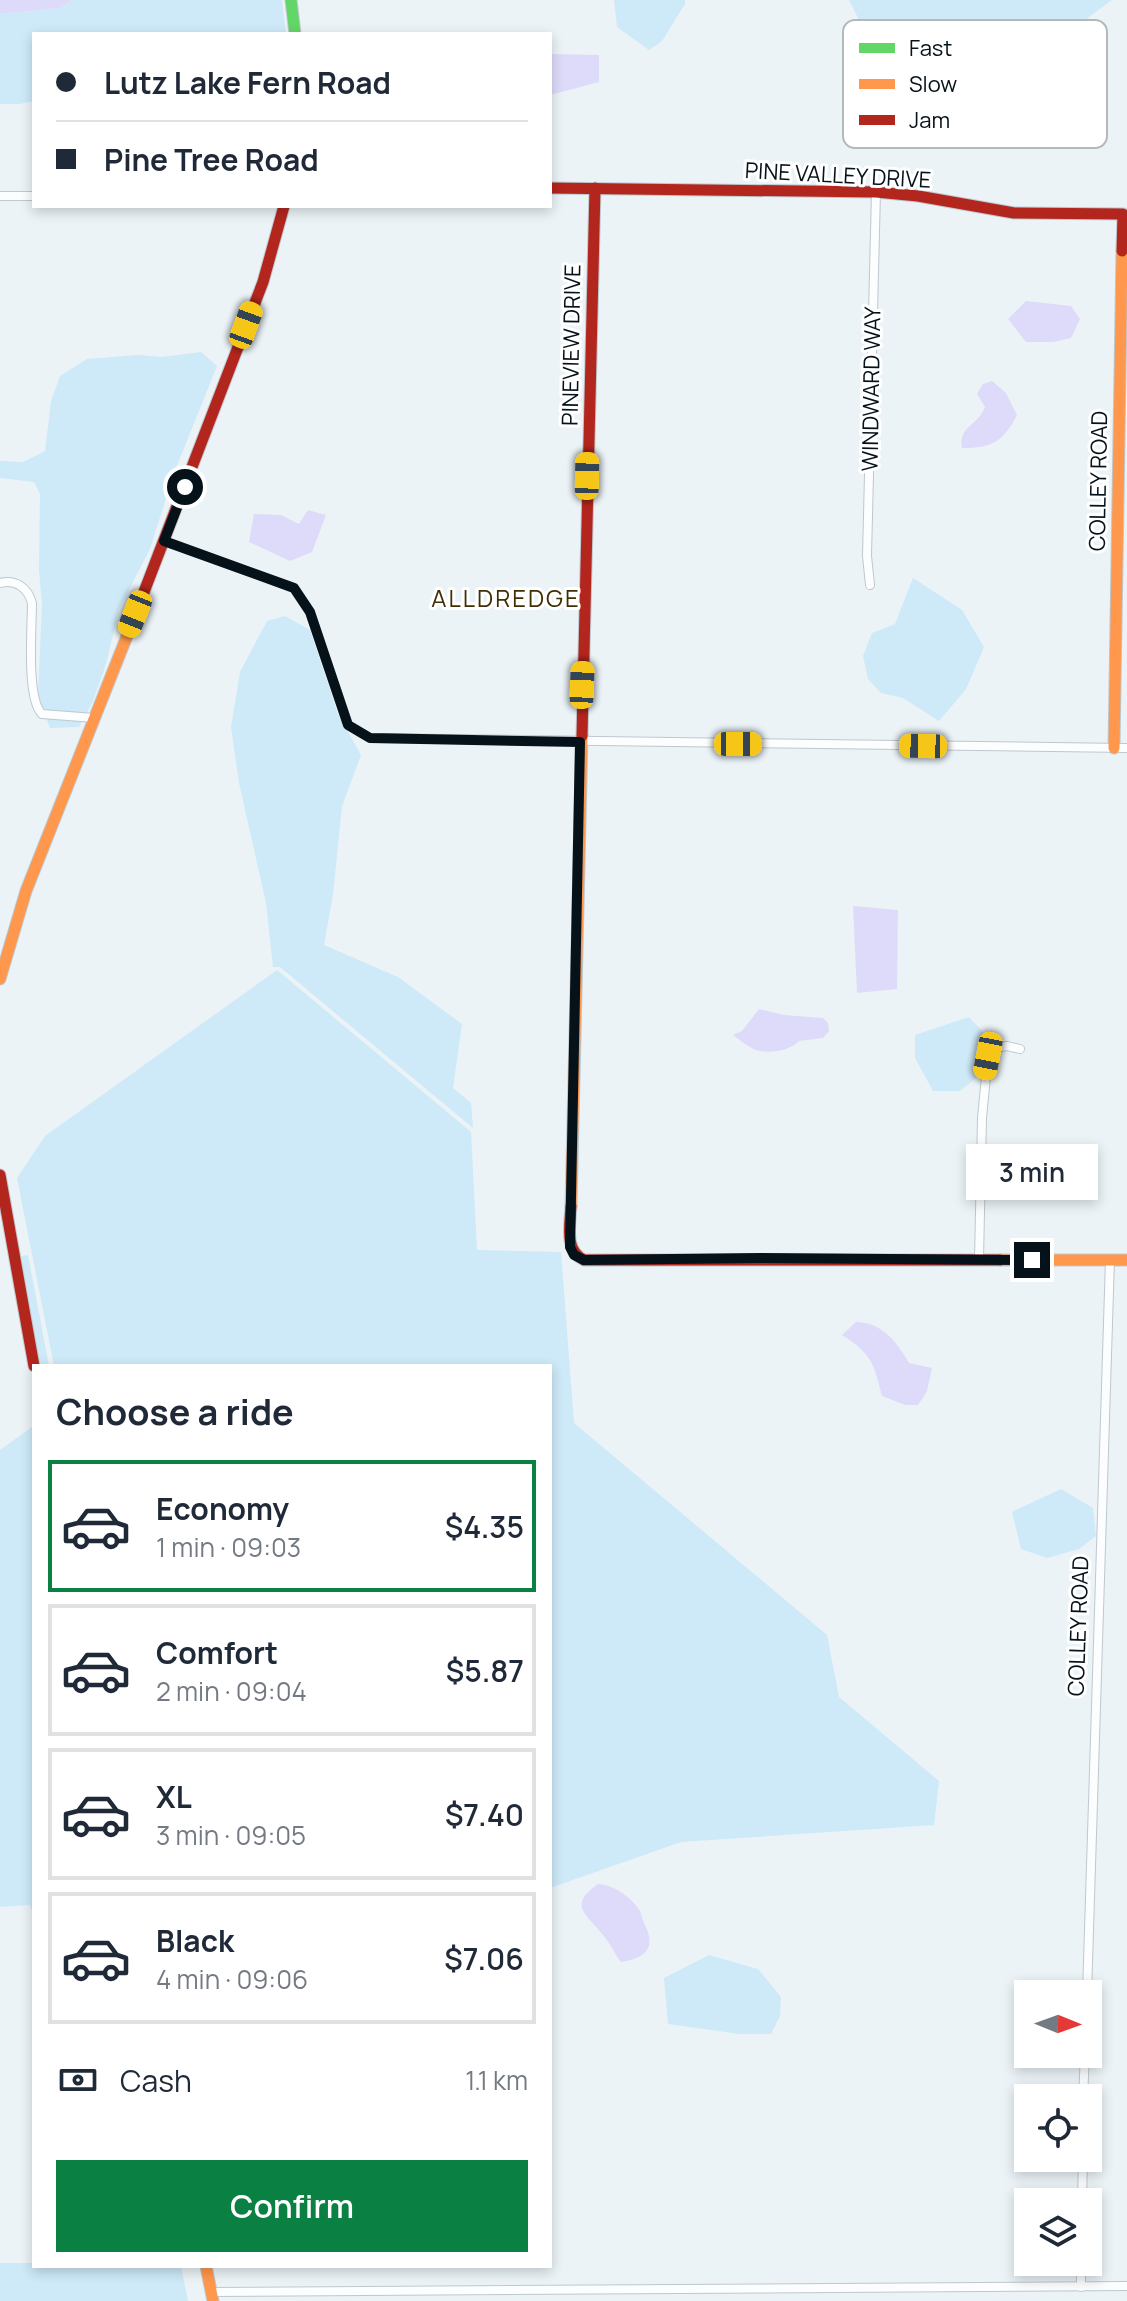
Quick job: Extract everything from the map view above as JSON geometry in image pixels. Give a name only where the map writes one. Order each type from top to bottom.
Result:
[{"type":"street","points":[[291,0],[295,32]]},
{"type":"street","name":"PINE VALLEY DRIVE","points":[[552,188],[876,192],[1014,213],[1123,214]]},
{"type":"street","name":"PINEVIEW DRIVE","points":[[595,188],[570,1247],[574,1255],[584,1260],[979,1259]]},
{"type":"street","name":"WINDWARD WAY","points":[[870,585],[867,556],[876,192]]},
{"type":"street","points":[[0,196],[32,196]]},
{"type":"street","points":[[0,979],[26,891],[263,282],[283,208]]},
{"type":"street","name":"COLLEY ROAD","points":[[1114,748],[1123,214]]},
{"type":"street","points":[[164,541],[294,588],[310,612],[348,725],[370,738],[1127,748]]},
{"type":"street","points":[[0,583],[16,584],[30,594],[36,709],[42,714],[94,718]]},
{"type":"street","points":[[1020,1049],[1007,1046],[995,1048],[988,1056],[982,1118],[979,1259],[1127,1260]]},
{"type":"street","points":[[0,1175],[34,1364]]},
{"type":"street","name":"COLLEY ROAD","points":[[1087,1980],[1110,1259]]},
{"type":"street","points":[[206,2268],[212,2296],[1127,2286]]},
{"type":"street","points":[[1081,2276],[1081,2287]]},
{"type":"street","points":[[608,2290],[609,2301]]},
{"type":"shaded area","points":[[0,0],[72,0],[61,8],[0,14]]},
{"type":"shaded area","points":[[72,0],[282,0],[286,32],[32,32],[32,101],[0,104],[0,14],[61,8]]},
{"type":"shaded area","points":[[614,0],[685,0],[685,4],[662,41],[649,50],[617,27]]},
{"type":"shaded area","points":[[849,0],[1112,0],[1085,20],[859,20]]},
{"type":"shaded area","points":[[552,54],[599,55],[599,82],[552,94]]},
{"type":"shaded area","points":[[1026,301],[1071,306],[1080,319],[1071,338],[1026,342],[1008,319]]},
{"type":"shaded area","points":[[201,352],[217,366],[174,473],[150,549],[119,609],[106,664],[93,701],[79,727],[50,728],[38,696],[42,604],[40,494],[34,482],[0,478],[0,461],[23,462],[45,451],[51,401],[60,376],[87,359],[138,355],[162,357]]},
{"type":"shaded area","points":[[992,381],[1006,393],[1017,415],[1007,432],[996,442],[962,448],[963,435],[985,407],[977,394],[983,384]]},
{"type":"shaded area","points":[[308,510],[326,515],[312,552],[290,561],[249,542],[254,514],[281,515],[299,524]]},
{"type":"shaded area","points":[[913,578],[962,610],[984,647],[966,689],[939,721],[903,698],[881,693],[868,679],[863,656],[872,633],[895,624]]},
{"type":"shaded area","points":[[285,616],[310,630],[338,714],[361,755],[342,806],[324,945],[398,977],[462,1024],[453,1088],[471,1103],[473,1128],[280,967],[273,967],[266,903],[239,783],[231,727],[240,672],[267,621]]},
{"type":"shaded area","points":[[853,906],[898,910],[897,989],[857,993]]},
{"type":"shaded area","points":[[277,970],[471,1132],[477,1250],[561,1252],[574,1423],[827,1635],[839,1697],[939,1781],[934,1825],[681,1842],[552,1887],[552,1364],[54,1364],[17,1178],[45,1136]]},
{"type":"shaded area","points":[[759,1009],[784,1015],[823,1018],[828,1023],[829,1031],[823,1038],[799,1041],[785,1049],[773,1052],[756,1050],[733,1035],[742,1031]]},
{"type":"shaded area","points":[[969,1017],[987,1036],[982,1073],[960,1091],[933,1091],[915,1058],[915,1035]]},
{"type":"shaded area","points":[[28,1255],[49,1364],[40,1364],[21,1256]]},
{"type":"shaded area","points":[[856,1322],[881,1329],[909,1363],[932,1368],[927,1391],[918,1405],[905,1405],[882,1396],[870,1360],[842,1335]]},
{"type":"shaded area","points":[[32,1427],[32,1910],[30,1905],[0,1907],[0,1450]]},
{"type":"shaded area","points":[[1061,1489],[1093,1508],[1096,1536],[1079,1549],[1047,1558],[1021,1549],[1012,1512]]},
{"type":"shaded area","points":[[598,1884],[622,1893],[640,1911],[649,1945],[637,1958],[621,1962],[583,1910],[583,1898]]},
{"type":"shaded area","points":[[709,1955],[758,1969],[781,1997],[780,2016],[771,2034],[740,2034],[668,2024],[664,1978]]},
{"type":"shaded area","points":[[0,2263],[32,2263],[32,2268],[181,2268],[188,2301],[0,2301]]},
{"type":"traffic: fast","points":[[291,0],[295,32]]},
{"type":"traffic: slow","points":[[1114,748],[1122,251]]},
{"type":"traffic: slow","points":[[0,979],[26,891],[129,631]]},
{"type":"traffic: slow","points":[[571,1206],[582,736]]},
{"type":"traffic: slow","points":[[1000,1260],[1127,1260]]},
{"type":"traffic: slow","points":[[206,2268],[213,2301]]},
{"type":"traffic: jam","points":[[552,188],[876,192],[1014,213],[1123,214],[1122,251]]},
{"type":"traffic: jam","points":[[582,736],[595,188]]},
{"type":"traffic: jam","points":[[129,631],[263,282],[283,208]]},
{"type":"traffic: jam","points":[[0,1175],[34,1364]]},
{"type":"traffic: jam","points":[[571,1206],[571,1244],[584,1260],[1000,1260]]},
{"type":"district","name":"ALLDREDGE","points":[[506,599]]},
{"type":"route","points":[[185,487],[164,541],[294,588],[310,612],[348,725],[370,738],[580,742],[570,1247],[574,1255],[584,1260],[1032,1260]]}]
